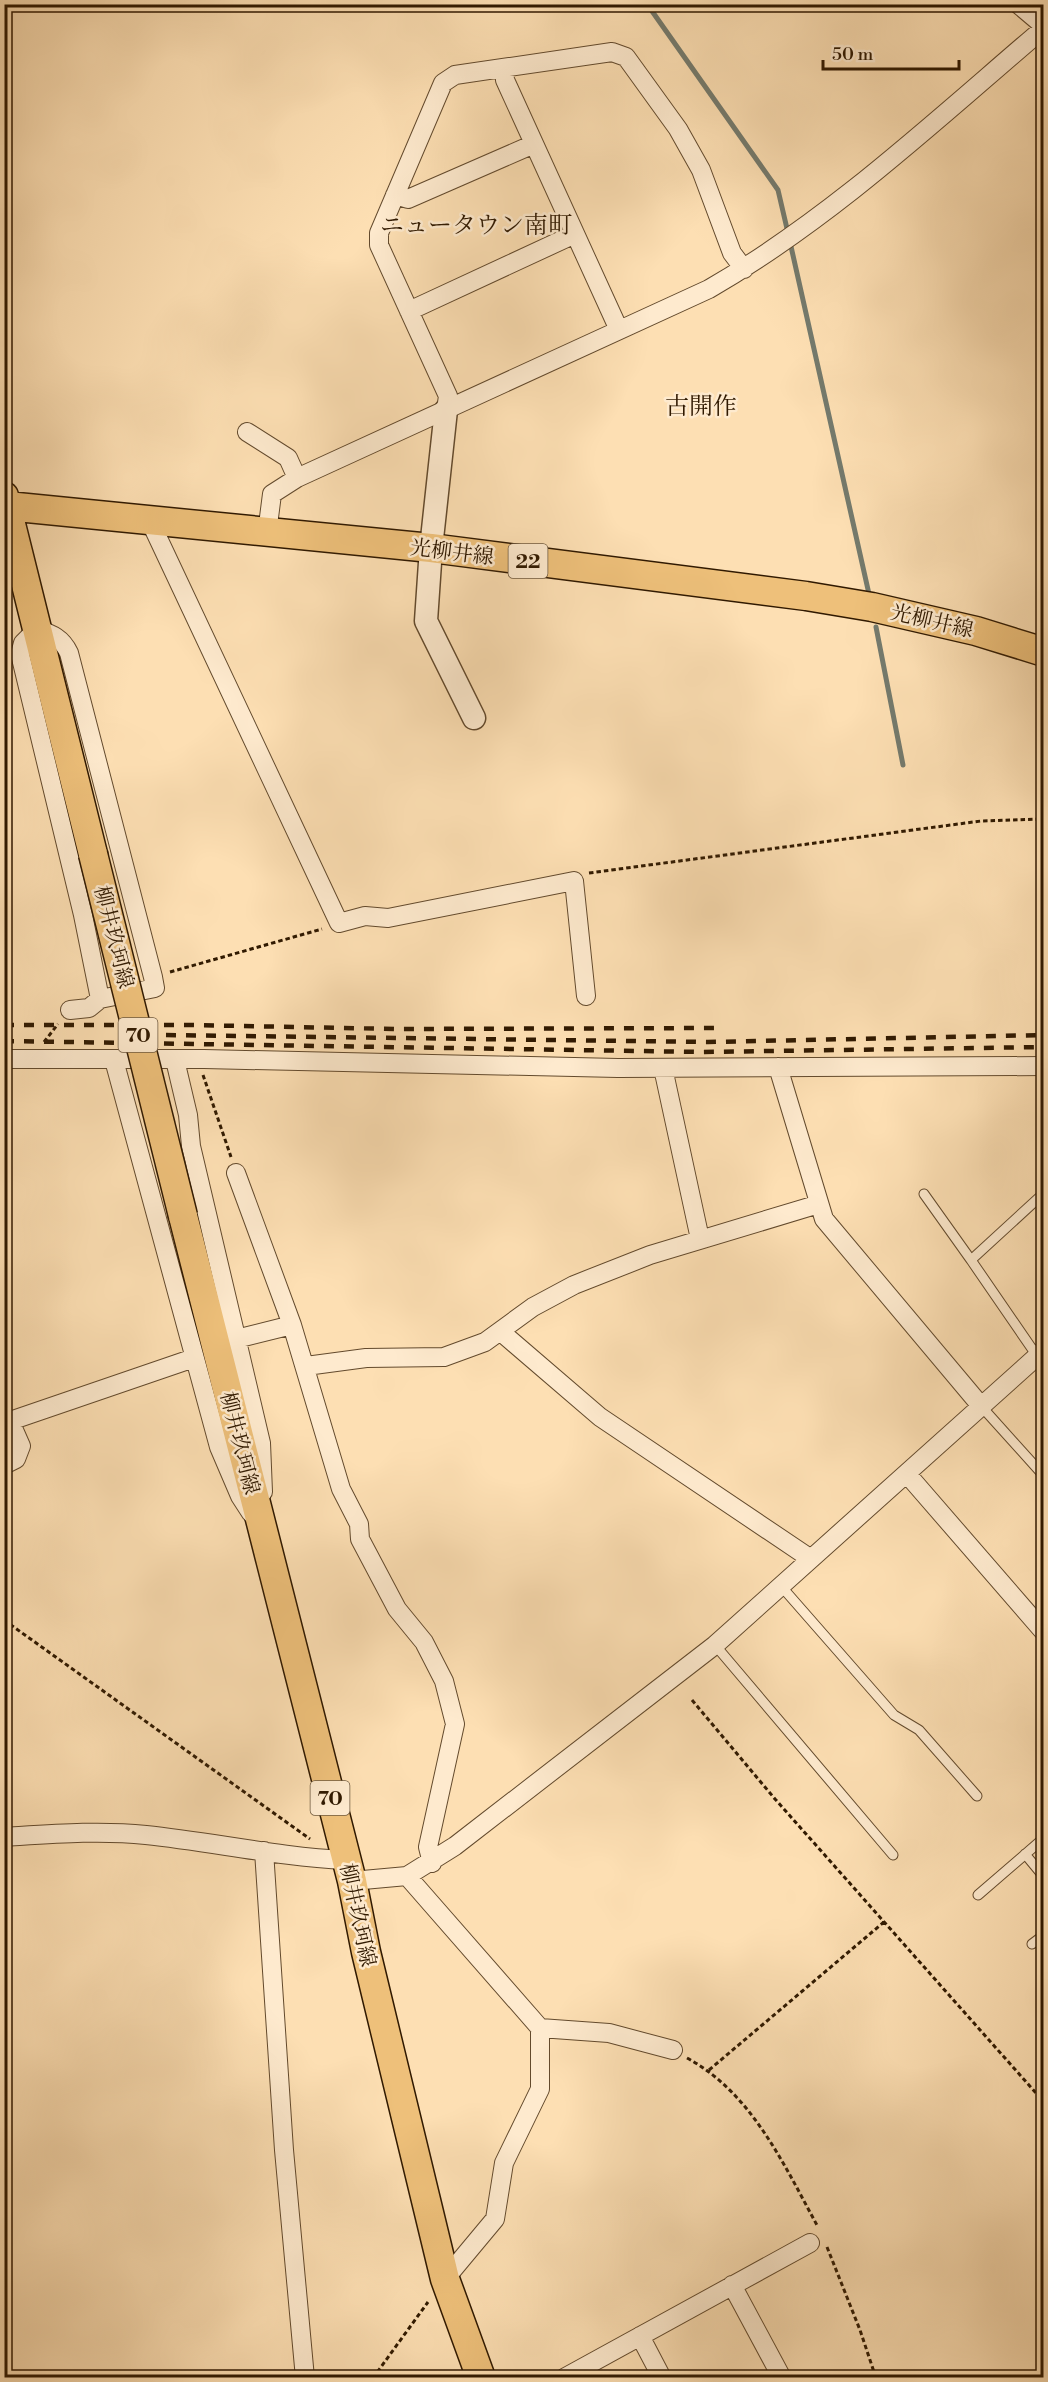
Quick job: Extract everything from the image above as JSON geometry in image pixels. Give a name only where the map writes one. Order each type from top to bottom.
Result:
[{"type":"main road","name":"光柳井線","points":[[5,503],[267,533],[431,548],[861,605],[976,631],[1044,652]]},
{"type":"main road","name":"柳井玖珂線","points":[[5,503],[349,1871],[366,1952],[445,2279],[481,2378]]},
{"type":"street","points":[[267,533],[272,494],[297,478],[709,289],[791,239],[1044,27],[1018,4]]},
{"type":"street","points":[[474,718],[426,621],[431,548],[448,396],[378,245],[379,232],[443,83],[454,75],[612,52],[626,57],[678,129],[700,170],[732,252],[744,269]]},
{"type":"street","points":[[504,68],[505,80],[619,330]]},
{"type":"street","points":[[395,195],[408,199],[534,144]]},
{"type":"street","points":[[409,311],[575,234]]},
{"type":"street","points":[[247,432],[288,458],[297,478]]},
{"type":"street","points":[[148,519],[339,923],[365,916],[388,918],[574,882],[586,996]]},
{"type":"street","points":[[70,1010],[89,1008],[100,999],[155,988],[69,653],[64,642],[53,634],[37,629],[23,643],[20,654],[83,915],[100,999]]},
{"type":"street","points":[[4,1059],[204,1059],[663,1068],[1044,1066]]},
{"type":"street","points":[[175,1059],[188,1115],[191,1146],[261,1443],[264,1494],[261,1528]]},
{"type":"street","points":[[114,1060],[219,1447],[240,1497],[261,1528]]},
{"type":"street","points":[[778,1067],[824,1219],[981,1406]]},
{"type":"street","points":[[663,1068],[700,1239]]},
{"type":"street","points":[[141,1158],[191,1146]]},
{"type":"street","points":[[236,1173],[292,1324],[306,1366],[311,1395],[341,1489],[359,1524],[360,1539],[397,1609],[424,1642],[447,1692],[455,1724],[428,1847],[432,1863]]},
{"type":"street","points":[[306,1366],[366,1358],[444,1356],[485,1342],[533,1307],[574,1285],[650,1255],[819,1204]]},
{"type":"street","points":[[236,1339],[292,1324]]},
{"type":"street","points":[[501,1332],[600,1417],[811,1559]]},
{"type":"street","points":[[4,1837],[90,1831],[146,1835],[308,1858],[349,1871],[406,1876],[432,1863],[715,1645],[1040,1353]]},
{"type":"street","points":[[4,1465],[16,1459],[21,1446],[10,1421],[194,1358]]},
{"type":"street","points":[[907,1474],[1044,1632]]},
{"type":"street","points":[[264,1851],[284,2150],[305,2378]]},
{"type":"street","points":[[406,1876],[540,2028],[540,2089],[504,2163],[495,2219],[445,2279]]},
{"type":"street","points":[[540,2028],[609,2033],[674,2050]]},
{"type":"street","points":[[564,2378],[732,2286],[820,2242]]},
{"type":"street","points":[[732,2286],[782,2378]]},
{"type":"street","points":[[640,2336],[663,2378]]},
{"type":"lane","points":[[971,1260],[1044,1193]]},
{"type":"lane","points":[[924,1194],[1040,1353]]},
{"type":"lane","points":[[981,1406],[1044,1476]]},
{"type":"lane","points":[[782,1586],[894,1715],[919,1730],[977,1796]]},
{"type":"lane","points":[[715,1645],[893,1855]]},
{"type":"lane","points":[[978,1895],[1044,1838]]},
{"type":"lane","points":[[1025,1854],[1044,1877]]},
{"type":"lane","points":[[1032,1944],[1044,1935]]},
{"type":"path","points":[[574,882],[588,873],[719,855],[981,821],[1044,819]]},
{"type":"path","points":[[153,977],[339,923]]},
{"type":"path","points":[[29,1059],[70,1010]]},
{"type":"path","points":[[204,1059],[203,1078],[236,1173]]},
{"type":"path","points":[[4,1620],[317,1843]]},
{"type":"path","points":[[692,1700],[1044,2102]]},
{"type":"path","points":[[709,2071],[884,1922]]},
{"type":"path","points":[[674,2050],[709,2071],[742,2100],[779,2156],[860,2330],[876,2378]]},
{"type":"path","points":[[373,2378],[445,2279]]},
{"type":"waterway","points":[[647,4],[778,190],[788,233]]},
{"type":"waterway","points":[[790,242],[869,594]]},
{"type":"waterway","points":[[876,627],[903,765]]},
{"type":"railway","points":[[4,1025],[191,1025],[396,1029],[720,1028]]},
{"type":"railway","points":[[166,1035],[708,1042],[1044,1035]]},
{"type":"railway","points":[[4,1041],[703,1052],[1044,1047]]},
{"type":"district","name":"ニュータウン南町","points":[[476,225]]},
{"type":"district","name":"古開作","points":[[701,406]]}]
